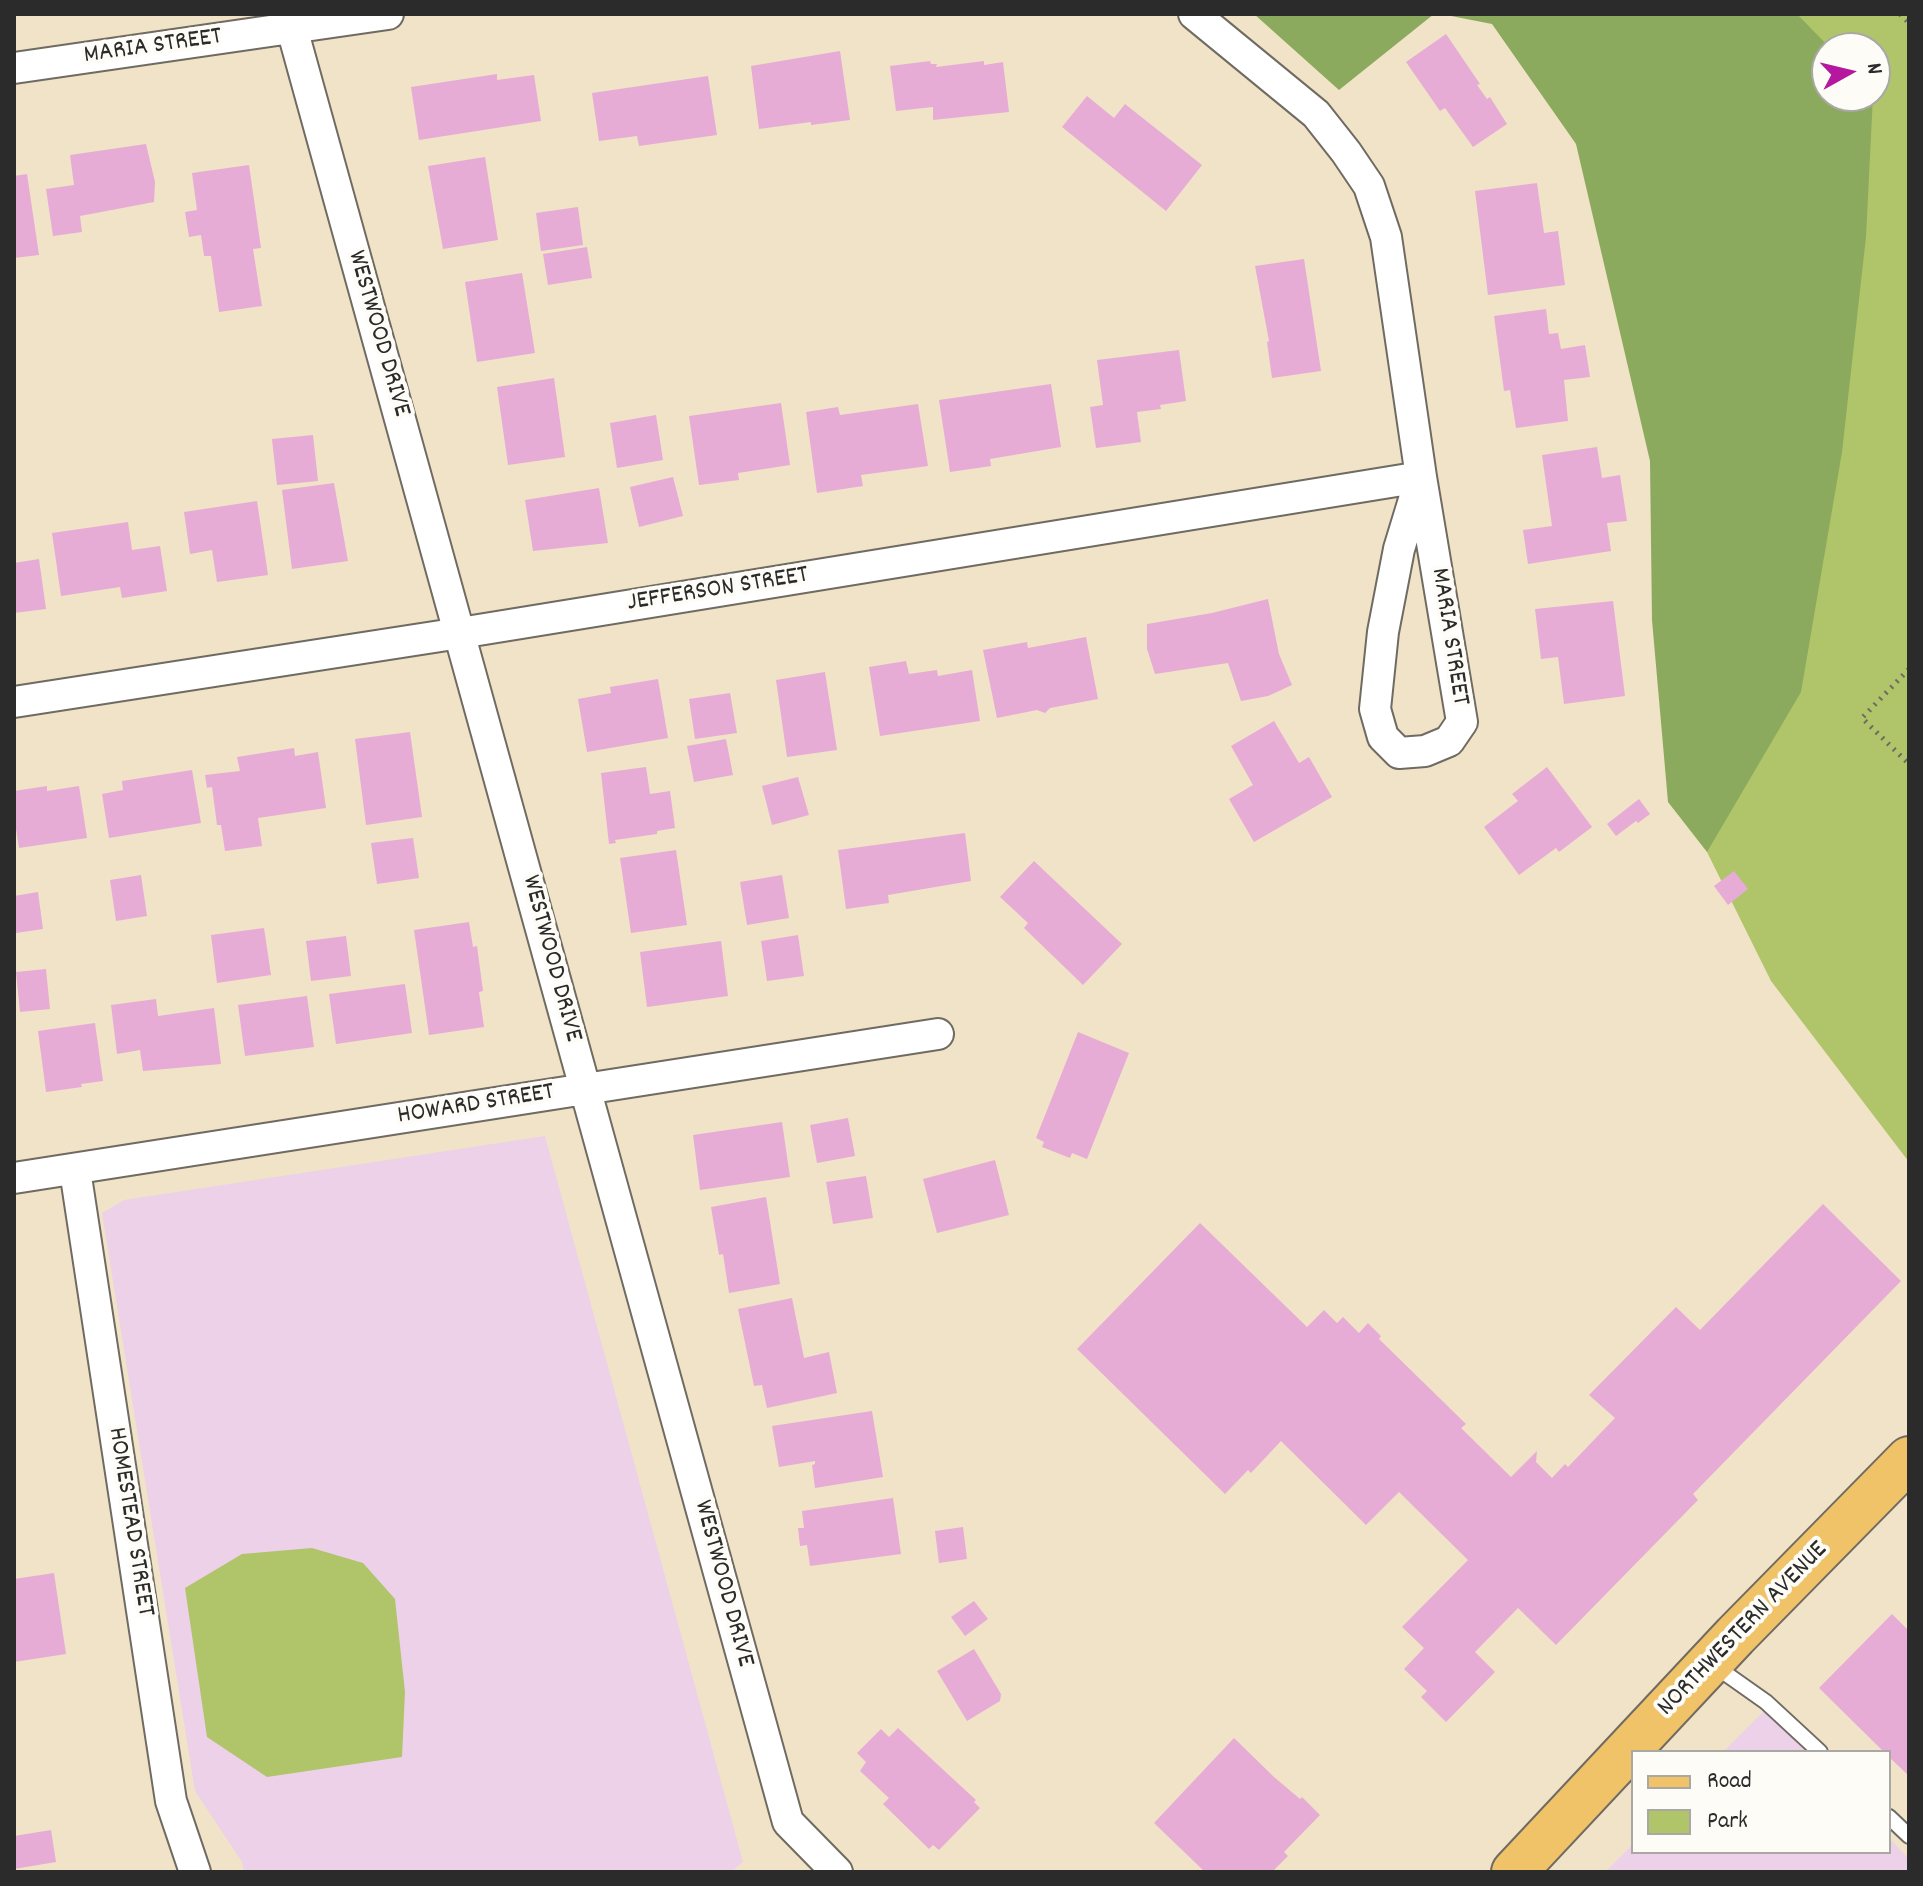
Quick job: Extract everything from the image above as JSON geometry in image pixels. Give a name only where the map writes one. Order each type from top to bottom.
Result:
[{"type":"main road","name":"NORTHWESTERN AVENUE","points":[[1514,1872],[1710,1663],[1909,1459]]},
{"type":"street","name":"MARIA STREET","points":[[14,68],[290,21],[388,14]]},
{"type":"street","name":"MARIA STREET","points":[[1194,14],[1316,114],[1369,186],[1386,237],[1421,477],[1462,722],[1449,741],[1425,751],[1399,753],[1383,737],[1375,709],[1383,632],[1396,563],[1421,477]]},
{"type":"street","name":"WESTWOOD DRIVE","points":[[290,21],[788,1822],[837,1872]]},
{"type":"street","name":"JEFFERSON STREET","points":[[14,702],[1421,477]]},
{"type":"street","name":"HOWARD STREET","points":[[14,1178],[938,1034]]},
{"type":"street","name":"HOMESTEAD STREET","points":[[75,1170],[171,1801],[195,1872]]},
{"type":"lane","points":[[1710,1663],[1766,1702],[1818,1750]]},
{"type":"lane","points":[[1891,1819],[1909,1836]]},
{"type":"path","points":[[1900,14],[1909,23]]},
{"type":"path","points":[[1909,669],[1862,718],[1909,764]]},
{"type":"shaded area","points":[[545,1136],[743,1862],[731,1872],[244,1872],[242,1862],[195,1791],[102,1213],[124,1200]]},
{"type":"shaded area","points":[[1765,1710],[1804,1750],[1725,1750]]},
{"type":"shaded area","points":[[1891,1840],[1909,1859],[1909,1872],[1605,1872],[1631,1846],[1631,1854],[1891,1854]]},
{"type":"green space","points":[[1254,14],[1434,14],[1339,90]]},
{"type":"green space","points":[[1441,14],[1797,14],[1814,32],[1811,32],[1811,112],[1872,112],[1866,237],[1842,452],[1801,692],[1707,852],[1668,802],[1652,620],[1650,461],[1576,144],[1492,24]]},
{"type":"green space","points":[[1552,14],[1909,14],[1909,1162],[1771,981],[1707,852],[1673,505]]},
{"type":"green space","points":[[312,1548],[363,1563],[395,1599],[405,1692],[402,1757],[267,1777],[207,1737],[185,1588],[242,1554]]},
{"type":"building","points":[[1446,34],[1480,84],[1477,85],[1487,99],[1490,97],[1507,124],[1473,147],[1445,108],[1440,111],[1406,62]]},
{"type":"building","points":[[840,51],[850,120],[759,129],[751,66]]},
{"type":"building","points":[[930,61],[937,64],[936,67],[984,61],[984,65],[1003,62],[1009,112],[933,120],[933,107],[896,111],[890,66]]},
{"type":"building","points":[[497,74],[497,80],[534,75],[541,121],[419,140],[411,87]]},
{"type":"building","points":[[708,76],[717,135],[639,146],[637,136],[599,141],[592,93]]},
{"type":"building","points":[[1087,96],[1114,118],[1125,104],[1202,165],[1166,211],[1062,127]]},
{"type":"building","points":[[146,144],[155,182],[154,202],[80,216],[82,232],[53,236],[46,189],[74,185],[70,155]]},
{"type":"building","points":[[485,157],[498,240],[443,249],[428,166]]},
{"type":"building","points":[[249,165],[261,248],[253,249],[262,306],[219,312],[211,256],[204,256],[201,235],[189,237],[185,212],[197,210],[192,173]]},
{"type":"building","points":[[27,174],[39,255],[14,258],[14,176]]},
{"type":"building","points":[[1537,183],[1544,233],[1558,231],[1565,285],[1488,295],[1475,191]]},
{"type":"building","points":[[578,207],[583,245],[541,251],[536,213]]},
{"type":"building","points":[[587,247],[592,278],[548,285],[543,254]]},
{"type":"building","points":[[1304,259],[1321,371],[1272,378],[1269,341],[1255,266]]},
{"type":"building","points":[[522,273],[535,353],[477,362],[465,282]]},
{"type":"building","points":[[1546,309],[1549,334],[1558,333],[1561,349],[1585,345],[1590,377],[1564,380],[1568,421],[1516,428],[1510,390],[1504,391],[1494,316]]},
{"type":"building","points":[[1179,350],[1186,401],[1137,412],[1141,442],[1096,448],[1090,407],[1103,405],[1097,360]]},
{"type":"building","points":[[554,378],[565,457],[508,465],[497,387]]},
{"type":"building","points":[[1051,384],[1061,447],[990,459],[991,466],[950,472],[939,400]]},
{"type":"building","points":[[781,403],[790,465],[738,473],[739,480],[699,485],[689,416]]},
{"type":"building","points":[[918,404],[928,466],[861,475],[863,486],[817,493],[806,412],[838,407],[840,415]]},
{"type":"building","points":[[656,415],[663,460],[617,468],[610,423]]},
{"type":"building","points":[[313,435],[318,481],[277,485],[272,439]]},
{"type":"building","points":[[1597,447],[1602,478],[1620,475],[1627,521],[1607,523],[1611,551],[1528,564],[1523,530],[1552,526],[1542,455]]},
{"type":"building","points":[[673,477],[683,516],[639,527],[630,487]]},
{"type":"building","points":[[334,483],[348,561],[292,569],[282,490]]},
{"type":"building","points":[[599,488],[608,543],[533,551],[525,500]]},
{"type":"building","points":[[257,501],[268,575],[217,582],[212,550],[190,554],[184,512]]},
{"type":"building","points":[[128,522],[132,550],[160,546],[167,591],[122,598],[120,587],[61,596],[52,533]]},
{"type":"building","points":[[39,559],[46,609],[14,613],[14,563]]},
{"type":"building","points":[[1268,599],[1279,654],[1292,685],[1268,696],[1241,701],[1228,663],[1155,674],[1147,649],[1147,624]]},
{"type":"building","points":[[1613,601],[1625,696],[1564,704],[1558,657],[1541,659],[1535,609]]},
{"type":"building","points":[[1086,637],[1098,699],[1050,708],[1045,713],[1037,710],[997,718],[983,650],[1027,642],[1028,648]]},
{"type":"building","points":[[906,661],[909,674],[937,670],[938,676],[972,670],[980,721],[880,736],[869,667]]},
{"type":"building","points":[[825,672],[837,750],[787,757],[776,680]]},
{"type":"building","points":[[658,679],[668,738],[587,752],[578,699],[611,693],[610,687]]},
{"type":"building","points":[[730,693],[737,733],[695,739],[689,699]]},
{"type":"building","points":[[1274,721],[1299,763],[1309,757],[1332,797],[1254,842],[1229,799],[1253,785],[1231,746]]},
{"type":"building","points":[[410,732],[422,817],[366,825],[355,739]]},
{"type":"building","points":[[726,739],[733,775],[694,782],[687,746]]},
{"type":"building","points":[[294,748],[295,756],[318,752],[326,808],[258,818],[262,846],[225,851],[221,825],[217,825],[212,787],[207,788],[205,775],[240,771],[237,757]]},
{"type":"building","points":[[646,767],[650,794],[670,791],[675,828],[615,840],[616,843],[609,844],[601,773]]},
{"type":"building","points":[[1547,767],[1592,827],[1559,852],[1556,848],[1519,875],[1484,827],[1518,801],[1512,794]]},
{"type":"building","points":[[192,770],[201,823],[109,838],[102,794],[123,790],[122,781]]},
{"type":"building","points":[[798,777],[809,815],[772,825],[762,786]]},
{"type":"building","points":[[47,786],[47,791],[79,786],[87,838],[19,848],[14,791]]},
{"type":"building","points":[[1639,799],[1650,814],[1616,836],[1607,824]]},
{"type":"building","points":[[965,833],[971,881],[888,895],[889,903],[846,909],[838,850]]},
{"type":"building","points":[[413,838],[419,878],[377,884],[371,843]]},
{"type":"building","points":[[676,850],[687,925],[631,933],[620,858]]},
{"type":"building","points":[[1034,861],[1122,944],[1083,985],[1024,928],[1028,923],[1000,897]]},
{"type":"building","points":[[1734,871],[1748,889],[1728,905],[1714,886]]},
{"type":"building","points":[[141,875],[147,916],[116,921],[110,880]]},
{"type":"building","points":[[782,875],[789,918],[747,925],[740,882]]},
{"type":"building","points":[[38,892],[43,929],[16,933],[14,896]]},
{"type":"building","points":[[469,922],[473,947],[477,946],[484,1027],[429,1035],[414,930]]},
{"type":"building","points":[[264,928],[271,975],[217,983],[211,935]]},
{"type":"building","points":[[798,935],[804,976],[767,981],[761,941]]},
{"type":"building","points":[[346,936],[351,976],[311,981],[306,941]]},
{"type":"building","points":[[721,941],[728,996],[647,1007],[640,952]]},
{"type":"building","points":[[46,969],[50,1009],[20,1012],[16,972]]},
{"type":"building","points":[[405,984],[412,1033],[336,1044],[329,994]]},
{"type":"building","points":[[307,996],[314,1047],[245,1056],[238,1005]]},
{"type":"building","points":[[156,999],[158,1016],[214,1008],[221,1064],[143,1071],[140,1050],[117,1054],[111,1005]]},
{"type":"building","points":[[95,1023],[103,1081],[46,1092],[38,1031]]},
{"type":"building","points":[[1078,1032],[1129,1053],[1087,1159],[1072,1153],[1070,1158],[1042,1147],[1044,1142],[1036,1138]]},
{"type":"building","points":[[848,1118],[855,1156],[817,1163],[810,1125]]},
{"type":"building","points":[[782,1122],[790,1177],[700,1190],[693,1135]]},
{"type":"building","points":[[995,1160],[1009,1215],[937,1233],[923,1179]]},
{"type":"building","points":[[866,1176],[873,1218],[833,1224],[826,1182]]},
{"type":"building","points":[[766,1197],[780,1284],[729,1293],[711,1207]]},
{"type":"building","points":[[1823,1204],[1901,1281],[1693,1494],[1698,1500],[1556,1645],[1518,1608],[1475,1652],[1495,1672],[1446,1722],[1421,1697],[1427,1691],[1404,1669],[1424,1648],[1402,1627],[1468,1560],[1399,1492],[1366,1525],[1281,1441],[1251,1473],[1248,1470],[1225,1494],[1077,1349],[1200,1223],[1307,1327],[1324,1310],[1337,1323],[1343,1317],[1359,1333],[1368,1323],[1381,1336],[1379,1339],[1466,1424],[1461,1428],[1511,1477],[1537,1451],[1536,1462],[1552,1478],[1565,1464],[1568,1467],[1615,1418],[1589,1395],[1676,1307],[1700,1330]]},
{"type":"building","points":[[792,1298],[804,1358],[829,1352],[837,1393],[767,1408],[762,1385],[754,1386],[738,1309]]},
{"type":"building","points":[[872,1411],[883,1477],[815,1488],[812,1465],[815,1461],[779,1467],[772,1426]]},
{"type":"building","points":[[893,1498],[901,1554],[810,1566],[807,1545],[800,1546],[798,1528],[804,1528],[802,1511]]},
{"type":"building","points":[[963,1527],[967,1559],[939,1563],[935,1531]]},
{"type":"building","points":[[54,1573],[66,1654],[14,1662],[14,1579]]},
{"type":"building","points":[[974,1601],[988,1619],[965,1636],[951,1617]]},
{"type":"building","points":[[1892,1614],[1909,1631],[1909,1776],[1891,1759],[1891,1750],[1882,1750],[1819,1688]]},
{"type":"building","points":[[974,1649],[1001,1694],[1000,1701],[967,1721],[937,1671]]},
{"type":"building","points":[[898,1728],[976,1800],[974,1802],[980,1808],[939,1850],[933,1845],[929,1849],[883,1804],[889,1798],[860,1771],[866,1762],[857,1753],[881,1729],[889,1737]]},
{"type":"building","points":[[1234,1738],[1320,1815],[1284,1852],[1288,1856],[1272,1872],[1205,1872],[1154,1823]]},
{"type":"building","points":[[51,1830],[56,1862],[14,1869],[14,1836]]}]
